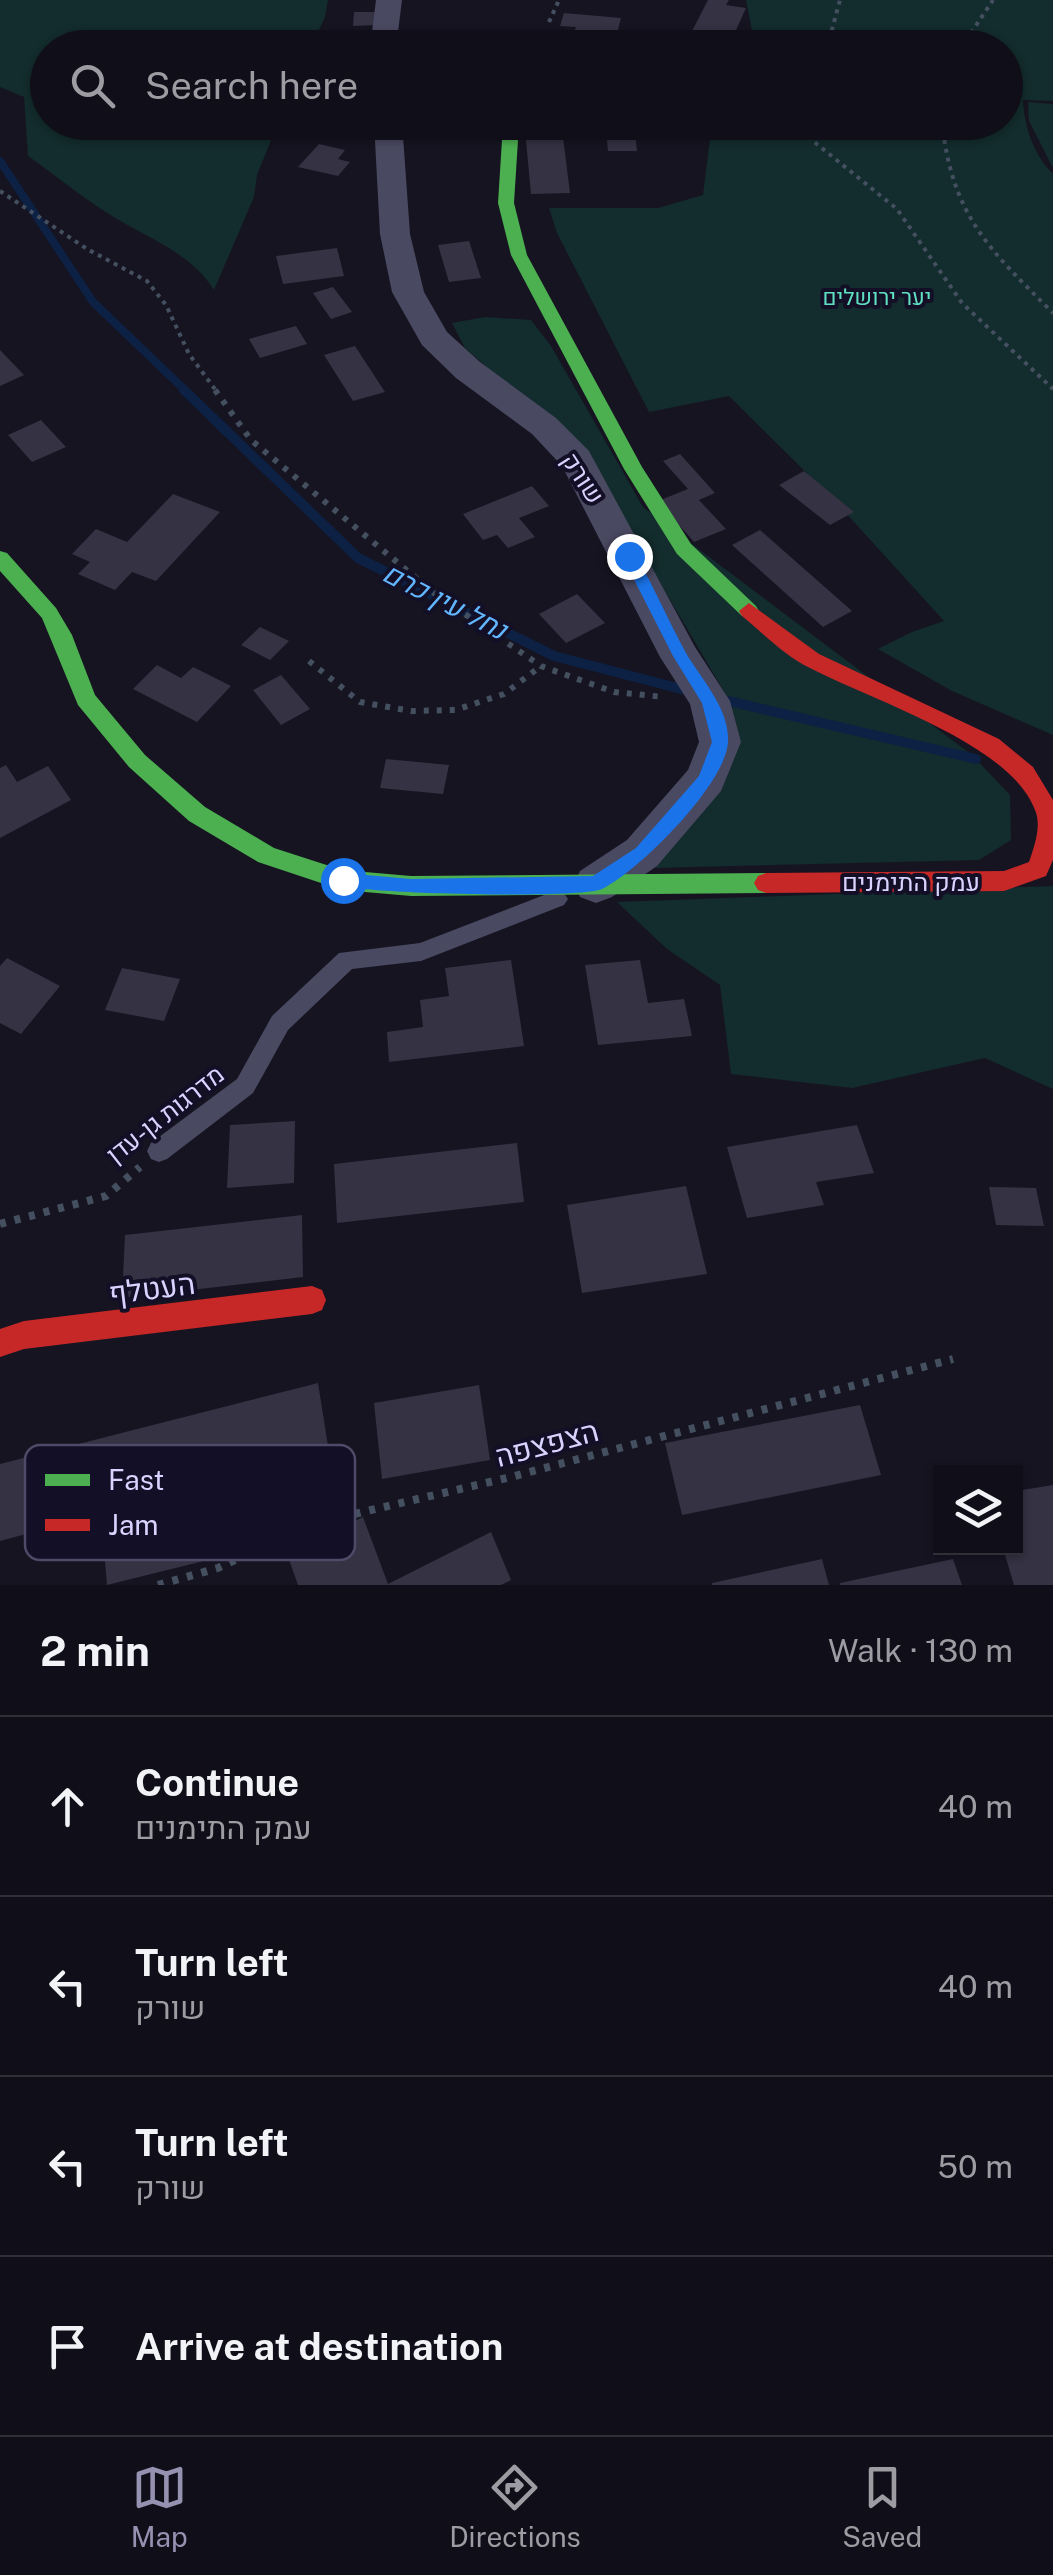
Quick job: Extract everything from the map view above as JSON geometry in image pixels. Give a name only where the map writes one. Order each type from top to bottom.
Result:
[{"type":"street","points":[[385,30],[389,0]]},
{"type":"street","name":"שורק","points":[[389,140],[395,234],[408,292],[425,323],[434,338],[468,370],[544,426],[576,459],[680,656],[710,702],[720,742],[706,779],[642,853],[596,884]]},
{"type":"street","name":"עמק התימנים","points":[[0,558],[43,602],[62,637],[84,696],[138,764],[240,844],[288,864],[343,880],[411,886],[1004,882],[1045,869],[1048,812],[1025,773],[992,744],[944,726],[812,660],[751,612],[684,549],[633,469],[518,255],[506,203],[510,140]]},
{"type":"street","name":"העטלף","points":[[0,1343],[24,1335],[312,1300]]},
{"type":"lane","name":"מדרגות גן-עדן","points":[[159,1151],[245,1086],[280,1023],[347,960],[420,952],[596,884]]},
{"type":"path","points":[[832,30],[840,0]]},
{"type":"path","points":[[973,30],[994,0]]},
{"type":"path","points":[[808,140],[842,160],[897,209],[920,248],[962,303],[1053,389]]},
{"type":"path","points":[[945,140],[954,193],[964,217],[984,243],[1053,313]]},
{"type":"path","points":[[0,191],[87,249],[147,281],[166,305],[190,354],[251,440],[434,594],[540,666],[614,692],[710,702]]},
{"type":"path","points":[[309,661],[360,702],[411,710],[455,710],[504,694],[540,666]]},
{"type":"path","name":"מדרגות גן-עדן","points":[[0,1224],[106,1196],[159,1151]]},
{"type":"path","name":"הצפצפה","points":[[355,1514],[511,1477],[953,1359]]},
{"type":"path","name":"הצפצפה","points":[[158,1585],[235,1560]]},
{"type":"green space","points":[[0,0],[328,0],[319,30],[30,30],[30,140],[271,140],[257,175],[254,197],[214,290],[181,256],[101,209],[28,156],[24,97],[0,87]]},
{"type":"green space","name":"יער ירושלים","points":[[746,0],[1053,0],[1053,101],[1023,100],[1023,30],[752,30]]},
{"type":"green space","name":"יער ירושלים","points":[[1023,100],[1031,140],[1053,174],[1053,735],[952,691],[878,649],[944,621],[834,500],[729,396],[649,412],[557,233],[549,208],[658,208],[703,195],[710,140],[1023,140]]},
{"type":"green space","points":[[1028,102],[1053,104],[1053,168],[1029,121]]},
{"type":"green space","points":[[485,317],[531,320],[551,346],[643,507],[972,755],[1010,795],[1011,840],[979,860],[655,868],[729,700],[583,452],[465,348],[452,323]]},
{"type":"green space","points":[[1053,886],[1053,1089],[985,1058],[852,1088],[731,1074],[720,985],[667,949],[617,902]]},
{"type":"building","points":[[708,0],[729,0],[726,5],[746,8],[736,30],[693,30]]},
{"type":"building","points":[[354,12],[378,12],[377,25],[353,26]]},
{"type":"building","points":[[564,13],[621,18],[618,30],[560,26]]},
{"type":"building","points":[[526,140],[563,140],[570,193],[531,194]]},
{"type":"building","points":[[607,140],[636,140],[637,151],[608,151]]},
{"type":"building","points":[[319,144],[345,150],[338,159],[350,162],[338,176],[298,167]]},
{"type":"building","points":[[469,241],[481,278],[449,282],[438,245]]},
{"type":"building","points":[[337,248],[344,276],[283,284],[276,256]]},
{"type":"building","points":[[333,287],[352,312],[331,319],[313,293]]},
{"type":"building","points":[[296,326],[307,344],[260,358],[249,339]]},
{"type":"building","points":[[355,346],[385,392],[353,401],[324,355]]},
{"type":"building","points":[[0,350],[24,375],[0,386]]},
{"type":"building","points":[[41,420],[66,447],[32,462],[8,435]]},
{"type":"building","points":[[680,454],[715,493],[699,500],[726,529],[694,542],[658,501],[688,489],[663,461]]},
{"type":"building","points":[[804,471],[854,512],[830,525],[779,485]]},
{"type":"building","points":[[532,486],[549,506],[519,518],[535,537],[508,548],[497,535],[483,540],[463,514]]},
{"type":"building","points":[[173,494],[220,512],[156,581],[132,572],[115,590],[78,574],[90,562],[72,554],[96,529],[127,542]]},
{"type":"building","points":[[760,530],[852,611],[823,627],[732,545]]},
{"type":"building","points":[[577,594],[605,623],[566,643],[539,614]]},
{"type":"building","points":[[260,627],[289,641],[270,660],[241,645]]},
{"type":"building","points":[[157,665],[181,678],[193,667],[231,686],[197,722],[133,689]]},
{"type":"building","points":[[281,675],[310,709],[281,725],[253,690]]},
{"type":"building","points":[[386,759],[449,765],[443,794],[380,788]]},
{"type":"building","points":[[6,765],[17,782],[48,766],[71,800],[0,838],[0,768]]},
{"type":"building","points":[[7,958],[60,986],[21,1034],[0,1023],[0,966]]},
{"type":"building","points":[[511,960],[524,1046],[389,1062],[387,1032],[423,1027],[420,1000],[449,996],[445,968]]},
{"type":"building","points":[[640,960],[648,1003],[684,999],[692,1036],[598,1045],[585,965]]},
{"type":"building","points":[[122,968],[180,979],[164,1021],[105,1010]]},
{"type":"building","points":[[295,1121],[294,1183],[227,1188],[230,1125]]},
{"type":"building","points":[[857,1125],[874,1173],[816,1182],[824,1205],[747,1218],[727,1147]]},
{"type":"building","points":[[517,1143],[524,1202],[337,1223],[334,1164]]},
{"type":"building","points":[[686,1186],[707,1274],[582,1293],[567,1205]]},
{"type":"building","points":[[989,1187],[1036,1188],[1044,1226],[996,1225]]},
{"type":"building","points":[[302,1215],[303,1277],[122,1298],[125,1235]]},
{"type":"building","points":[[318,1383],[328,1445],[75,1445]]},
{"type":"building","points":[[479,1385],[490,1460],[382,1479],[374,1403]]},
{"type":"building","points":[[860,1405],[881,1475],[682,1515],[665,1443]]},
{"type":"building","points":[[25,1458],[25,1534],[0,1541],[0,1464]]},
{"type":"building","points":[[1053,1485],[1053,1585],[1014,1585],[1005,1555],[1023,1555],[1023,1490]]},
{"type":"building","points":[[363,1517],[388,1584],[491,1532],[511,1580],[501,1585],[298,1585],[289,1560],[355,1560],[355,1521]]},
{"type":"building","points":[[822,1559],[829,1585],[712,1585],[712,1583]]},
{"type":"building","points":[[953,1559],[962,1585],[840,1585],[840,1583]]},
{"type":"building","points":[[105,1560],[208,1560],[107,1585]]},
{"type":"waterway","name":"נחל עין כרם","points":[[0,161],[93,302],[187,392]]},
{"type":"waterway","name":"נחל עין כרם","points":[[184,390],[358,558],[554,656],[693,692]]},
{"type":"waterway","name":"נחל עין כרם","points":[[716,698],[976,759]]},
{"type":"traffic: fast","points":[[510,140],[506,203],[519,255],[633,469],[684,549],[749,611]]},
{"type":"traffic: fast","points":[[0,558],[49,613],[62,635],[86,699],[137,761],[197,814],[266,855],[342,880],[411,886],[766,883]]},
{"type":"traffic: jam","points":[[749,611],[812,660],[991,745],[1025,773],[1048,811],[1048,841],[1038,869],[1004,881],[766,883]]},
{"type":"traffic: jam","points":[[0,1343],[24,1335],[312,1300]]},
{"type":"route","points":[[343,880],[411,886],[596,884],[642,853],[706,779],[720,742],[710,702],[680,656],[629,556]]}]
